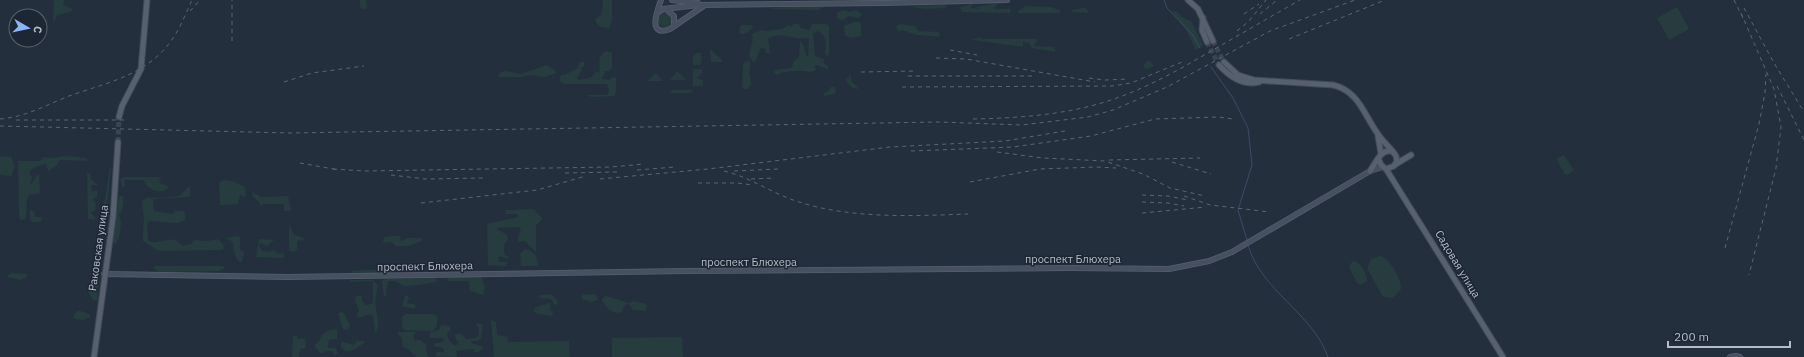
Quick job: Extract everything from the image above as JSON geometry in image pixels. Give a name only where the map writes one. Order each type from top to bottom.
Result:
[{"type":"main road","points":[[119,117],[122,106],[141,69],[147,0]]},
{"type":"main road","points":[[661,0],[654,20],[658,28],[666,30],[705,5]]},
{"type":"main road","points":[[674,26],[675,20],[671,0],[705,5]]},
{"type":"main road","points":[[657,13],[666,9],[705,5],[1007,0]]},
{"type":"main road","points":[[1190,1],[1203,17],[1210,41]]},
{"type":"main road","points":[[666,9],[673,14]]},
{"type":"main road","points":[[1222,63],[1238,75],[1264,81],[1334,85],[1344,88],[1356,99],[1377,133],[1390,151],[1396,156],[1396,181]]},
{"type":"main road","points":[[1370,171],[1379,160],[1381,154],[1377,133]]},
{"type":"main road","name":"Раковская улица","points":[[94,357],[115,198],[118,142]]},
{"type":"main road","points":[[1381,154],[1385,151],[1390,151]]},
{"type":"main road","points":[[1379,160],[1385,168],[1395,165],[1411,155]]},
{"type":"main road","name":"проспект Блюхера","points":[[104,274],[288,278],[685,271],[1065,268],[1169,269],[1209,261],[1241,247],[1370,171],[1385,168]]},
{"type":"main road","name":"Садовая улица","points":[[1385,168],[1396,181],[1503,357]]},
{"type":"main road","points":[[1730,357],[1740,357]]},
{"type":"green space","points":[[54,0],[64,0],[63,5],[73,9],[70,12],[57,15],[55,21],[53,21]]},
{"type":"green space","points":[[360,0],[366,0],[367,9],[360,7]]},
{"type":"green space","points":[[603,0],[612,0],[612,20],[609,28],[600,27],[595,21],[601,15]]},
{"type":"green space","points":[[998,3],[994,9],[1010,9],[1010,13],[962,12],[961,9],[958,8],[972,4],[971,8],[981,9],[976,7]]},
{"type":"green space","points":[[944,5],[947,7],[924,9],[913,6]]},
{"type":"green space","points":[[1026,6],[1050,7],[1060,10],[1060,13],[1018,13],[1018,11]]},
{"type":"green space","points":[[785,7],[825,7],[817,10],[766,9]]},
{"type":"green space","points":[[1677,7],[1689,29],[1669,40],[1657,18]]},
{"type":"green space","points":[[1086,8],[1089,13],[1072,12],[1072,10]]},
{"type":"green space","points":[[843,10],[849,12],[856,10],[862,14],[859,18],[848,16],[842,21],[837,18],[837,13]]},
{"type":"green space","points":[[1176,11],[1182,17],[1191,21],[1203,45],[1196,50],[1186,30],[1172,12]]},
{"type":"green space","points":[[665,13],[670,15],[672,20],[670,25],[665,27],[660,25],[658,20],[660,15]]},
{"type":"green space","points":[[854,22],[860,22],[861,36],[851,38],[845,36],[844,26]]},
{"type":"green space","points":[[794,24],[799,24],[801,28],[809,30],[812,24],[826,24],[829,26],[829,53],[827,57],[825,53],[826,47],[823,35],[818,31],[813,34],[815,56],[824,59],[824,63],[829,67],[827,69],[817,65],[814,67],[817,70],[811,72],[792,71],[777,75],[773,72],[792,67],[794,61],[799,57],[800,41],[803,44],[807,57],[808,56],[809,38],[789,36],[774,36],[768,39],[770,53],[766,53],[765,49],[761,48],[755,62],[753,62],[749,55],[753,39],[752,34],[761,30],[782,29],[789,25],[790,27]]},
{"type":"green space","points":[[899,24],[915,26],[918,31],[939,32],[940,37],[917,35],[902,30],[899,32],[896,27]]},
{"type":"green space","points":[[741,25],[752,25],[753,28],[746,33],[741,34],[739,33]]},
{"type":"green space","points":[[980,37],[982,39],[1038,39],[1034,46],[1054,47],[1056,52],[1032,48],[1029,43],[1023,42],[1023,47],[972,40]]},
{"type":"green space","points":[[710,49],[722,60],[722,62],[711,62]]},
{"type":"green space","points":[[607,51],[612,53],[612,68],[609,71],[605,71],[601,78],[608,80],[614,77],[616,78],[616,93],[614,96],[591,97],[588,95],[608,95],[609,90],[607,84],[564,84],[559,81],[561,75],[577,69],[580,62],[584,62],[584,67],[581,67],[582,70],[577,78],[579,80],[592,77],[596,72],[600,72],[599,63],[602,54]]},
{"type":"green space","points":[[696,53],[702,53],[700,56],[702,57],[700,65],[693,65],[693,56]]},
{"type":"green space","points":[[1148,60],[1155,66],[1146,69],[1143,66]]},
{"type":"green space","points":[[750,61],[749,72],[751,84],[748,89],[745,89],[742,88],[743,65],[745,62]]},
{"type":"green space","points":[[547,65],[556,71],[556,73],[544,77],[530,75],[522,77],[499,77],[499,73],[505,71],[521,74]]},
{"type":"green space","points":[[693,69],[702,69],[702,73],[697,78],[703,80],[703,86],[693,86]]},
{"type":"green space","points":[[677,71],[686,80],[670,80]]},
{"type":"green space","points":[[849,72],[852,82],[858,89],[847,83],[846,79],[849,78]]},
{"type":"green space","points":[[655,73],[663,81],[648,81]]},
{"type":"green space","points":[[831,87],[834,87],[836,91],[835,94],[824,96],[824,93],[828,92]]},
{"type":"green space","points":[[672,90],[693,90],[691,93],[672,93],[670,92]]},
{"type":"green space","points":[[1564,155],[1574,170],[1568,175],[1565,174],[1557,161],[1557,159]]},
{"type":"green space","points":[[0,156],[11,157],[15,167],[11,176],[0,175]]},
{"type":"green space","points":[[65,156],[87,158],[87,161],[60,160],[57,165],[48,171],[46,164],[33,168],[29,173],[32,177],[30,183],[32,184],[37,175],[39,175],[40,193],[29,195],[27,199],[26,219],[21,220],[19,217],[18,161],[40,161],[43,157],[54,158]]},
{"type":"green space","points":[[110,167],[111,168],[106,218],[102,216]]},
{"type":"green space","points":[[87,173],[90,174],[91,179],[98,185],[91,185],[92,192],[97,190],[97,197],[92,200],[96,203],[95,211],[90,212],[96,218],[95,220],[88,219]]},
{"type":"green space","points":[[124,177],[161,177],[159,181],[161,184],[166,185],[169,188],[158,191],[151,189],[143,180],[124,180],[125,186],[123,188],[120,179]]},
{"type":"green space","points":[[224,180],[232,181],[245,187],[246,197],[240,195],[238,204],[220,205],[219,182]]},
{"type":"green space","points":[[190,186],[190,196],[188,197],[153,199],[154,211],[173,214],[175,211],[184,211],[186,220],[177,223],[150,221],[147,224],[148,240],[156,242],[174,240],[182,246],[191,244],[194,240],[208,241],[218,239],[224,246],[223,250],[159,251],[143,241],[144,220],[142,201],[147,197],[158,198],[179,196]]},
{"type":"green space","points":[[253,192],[261,197],[288,196],[291,211],[284,211],[284,204],[264,204],[261,206],[252,196]]},
{"type":"green space","points":[[119,196],[123,196],[123,203],[119,215],[121,222],[119,238],[116,244],[113,242]]},
{"type":"green space","points":[[534,209],[542,218],[542,220],[536,225],[536,252],[525,241],[518,242],[521,229],[519,227],[497,228],[507,235],[508,239],[504,245],[504,250],[505,255],[509,257],[507,259],[500,256],[498,258],[500,262],[508,262],[506,266],[488,265],[487,224],[518,217],[518,214],[505,214],[506,210]]},
{"type":"green space","points":[[30,210],[35,212],[35,217],[43,217],[41,222],[32,222],[30,220]]},
{"type":"green space","points":[[289,223],[294,235],[305,238],[297,241],[297,250],[293,252],[290,251],[289,248]]},
{"type":"green space","points":[[400,236],[401,239],[398,240],[401,241],[408,238],[422,238],[422,241],[408,246],[396,246],[392,242],[383,243],[384,237]]},
{"type":"green space","points":[[240,237],[240,250],[244,252],[242,263],[237,260],[233,242],[225,238]]},
{"type":"green space","points":[[259,239],[274,240],[267,246],[262,243],[259,244],[259,246],[262,251],[270,252],[273,250],[278,254],[283,253],[283,258],[256,257]]},
{"type":"green space","points":[[525,249],[531,251],[535,255],[538,266],[521,266],[520,254]]},
{"type":"green space","points":[[1380,256],[1388,261],[1400,280],[1401,289],[1393,298],[1382,295],[1368,270],[1371,259]]},
{"type":"green space","points":[[1354,261],[1361,266],[1366,275],[1367,281],[1361,285],[1357,283],[1349,268],[1350,264]]},
{"type":"green space","points":[[224,266],[224,269],[219,271],[158,272],[153,267]]},
{"type":"green space","points":[[351,271],[394,271],[390,274],[352,273]]},
{"type":"green space","points":[[12,273],[28,274],[24,280],[23,278],[21,280],[7,277]]},
{"type":"green space","points":[[449,277],[481,277],[485,287],[483,295],[470,291],[469,281],[448,281],[447,279]]},
{"type":"green space","points":[[436,278],[437,281],[435,282],[410,286],[404,286],[397,282],[389,281],[386,296],[384,296],[382,281],[386,279]]},
{"type":"green space","points":[[95,279],[99,279],[97,301],[93,300],[88,292],[94,285]]},
{"type":"green space","points":[[350,280],[372,280],[378,285],[375,300],[378,324],[376,333],[373,315],[368,314],[359,318],[356,316],[359,310],[355,301],[356,296],[362,296],[362,301],[366,305],[372,304],[373,302],[372,281],[350,282]]},
{"type":"green space","points":[[551,294],[557,300],[558,305],[554,304],[551,299],[539,298],[540,295]]},
{"type":"green space","points":[[407,295],[409,298],[407,303],[414,304],[416,306],[414,309],[402,306],[405,296]]},
{"type":"green space","points":[[582,295],[596,295],[598,300],[591,302],[582,299]]},
{"type":"green space","points":[[606,296],[629,303],[634,301],[646,304],[646,311],[633,310],[629,304],[625,305],[622,312],[617,313],[609,310],[602,301],[602,299]]},
{"type":"green space","points":[[549,303],[551,305],[550,310],[553,312],[552,316],[538,314],[533,311],[535,307]]},
{"type":"green space","points":[[78,310],[89,314],[91,317],[83,320],[75,319],[73,316]]},
{"type":"green space","points":[[342,312],[350,325],[349,329],[346,330],[342,328],[338,315],[338,313]]},
{"type":"green space","points":[[406,314],[433,314],[437,316],[437,326],[433,331],[404,330],[402,327],[402,317]]},
{"type":"green space","points":[[491,320],[496,322],[497,335],[508,337],[507,342],[569,341],[570,357],[494,357]]},
{"type":"green space","points":[[477,323],[483,325],[481,338],[477,341],[471,341],[471,343],[483,347],[483,349],[478,352],[474,352],[474,349],[456,351],[457,357],[435,356],[437,352],[444,352],[443,348],[434,346],[435,343],[443,342],[444,340],[442,338],[429,338],[431,332],[439,330],[441,325],[449,326],[451,329],[447,333],[449,340],[455,346],[459,342],[456,340],[455,334],[462,334],[466,339],[476,338],[479,334],[479,328],[476,325]]},
{"type":"green space","points":[[329,330],[337,330],[337,339],[329,340],[328,348],[336,348],[338,354],[335,355],[331,351],[320,353],[315,347],[315,344],[319,341],[321,336]]},
{"type":"green space","points":[[398,332],[416,332],[413,337],[416,342],[417,339],[427,346],[426,351],[429,357],[416,357],[402,346],[402,338]]},
{"type":"green space","points":[[297,335],[297,339],[305,338],[306,348],[300,349],[299,357],[292,357],[293,336]]},
{"type":"green space","points":[[682,337],[683,357],[612,357],[612,338]]},
{"type":"green space","points":[[357,341],[364,341],[364,343],[354,350],[346,351],[341,348],[341,343],[344,342],[354,345]]},
{"type":"waterway","points":[[1164,0],[1167,8],[1192,34],[1200,48]]},
{"type":"waterway","points":[[1211,67],[1233,98],[1248,128],[1252,165],[1238,210],[1247,240]]},
{"type":"waterway","points":[[1248,245],[1264,276],[1311,327],[1321,341],[1328,357]]},
{"type":"tunnel","points":[[1213,41],[1224,62]]},
{"type":"tunnel","points":[[1207,42],[1219,65]]},
{"type":"tunnel","points":[[118,142],[119,117]]},
{"type":"railway","points":[[0,119],[19,116],[36,110],[69,96],[111,82],[138,70],[161,53],[171,41],[192,0]]},
{"type":"railway","points":[[190,11],[200,0]]},
{"type":"railway","points":[[232,0],[232,41]]},
{"type":"railway","points":[[1237,31],[1249,21],[1266,0]]},
{"type":"railway","points":[[1260,14],[1277,0]]},
{"type":"railway","points":[[973,119],[1024,117],[1058,113],[1091,106],[1122,96],[1173,72],[1300,0]]},
{"type":"railway","points":[[0,126],[291,133],[939,122],[1022,125],[1088,117],[1113,110],[1167,87],[1270,31],[1355,0]]},
{"type":"railway","points":[[1289,39],[1385,0]]},
{"type":"railway","points":[[1734,0],[1743,18]]},
{"type":"railway","points":[[1244,14],[1259,4]]},
{"type":"railway","points":[[1744,8],[1774,63],[1804,112]]},
{"type":"railway","points":[[1741,13],[1774,89],[1781,127],[1776,168],[1749,275]]},
{"type":"railway","points":[[950,50],[977,55]]},
{"type":"railway","points":[[936,58],[966,59],[1095,82]]},
{"type":"railway","points":[[902,87],[1112,86],[1131,83],[1182,62]]},
{"type":"railway","points":[[284,82],[312,73],[364,66]]},
{"type":"railway","points":[[861,72],[915,71]]},
{"type":"railway","points":[[1725,248],[1759,124],[1765,93],[1766,74]]},
{"type":"railway","points":[[908,76],[1033,76]]},
{"type":"railway","points":[[1089,78],[1105,80],[1129,79]]},
{"type":"railway","points":[[1777,86],[1804,140]]},
{"type":"railway","points":[[911,151],[1013,147],[1091,136],[1155,119],[1218,117],[1233,119]]},
{"type":"railway","points":[[16,120],[126,120]]},
{"type":"railway","points":[[600,179],[708,169],[890,147],[1005,141],[1065,131]]},
{"type":"railway","points":[[997,152],[1043,158],[1105,161],[1143,174],[1170,188],[1205,196]]},
{"type":"railway","points":[[1109,160],[1200,158]]},
{"type":"railway","points":[[1172,162],[1211,174]]},
{"type":"railway","points":[[300,163],[339,170]]},
{"type":"railway","points":[[333,169],[364,171],[611,167],[644,164]]},
{"type":"railway","points":[[637,170],[675,167]]},
{"type":"railway","points":[[970,182],[1040,169],[1096,167],[1116,168]]},
{"type":"railway","points":[[734,171],[779,169]]},
{"type":"railway","points":[[724,171],[743,177],[789,199],[840,211],[862,214],[905,216],[968,214]]},
{"type":"railway","points":[[565,173],[617,172]]},
{"type":"railway","points":[[391,175],[426,179],[483,178]]},
{"type":"railway","points":[[421,203],[537,190],[586,176]]},
{"type":"railway","points":[[751,179],[775,178]]},
{"type":"railway","points":[[698,183],[737,183],[753,185]]},
{"type":"railway","points":[[1142,195],[1168,196],[1188,200]]},
{"type":"railway","points":[[1184,196],[1210,205],[1270,212]]},
{"type":"railway","points":[[1142,202],[1168,203],[1184,206]]},
{"type":"railway","points":[[1142,213],[1206,207]]}]
